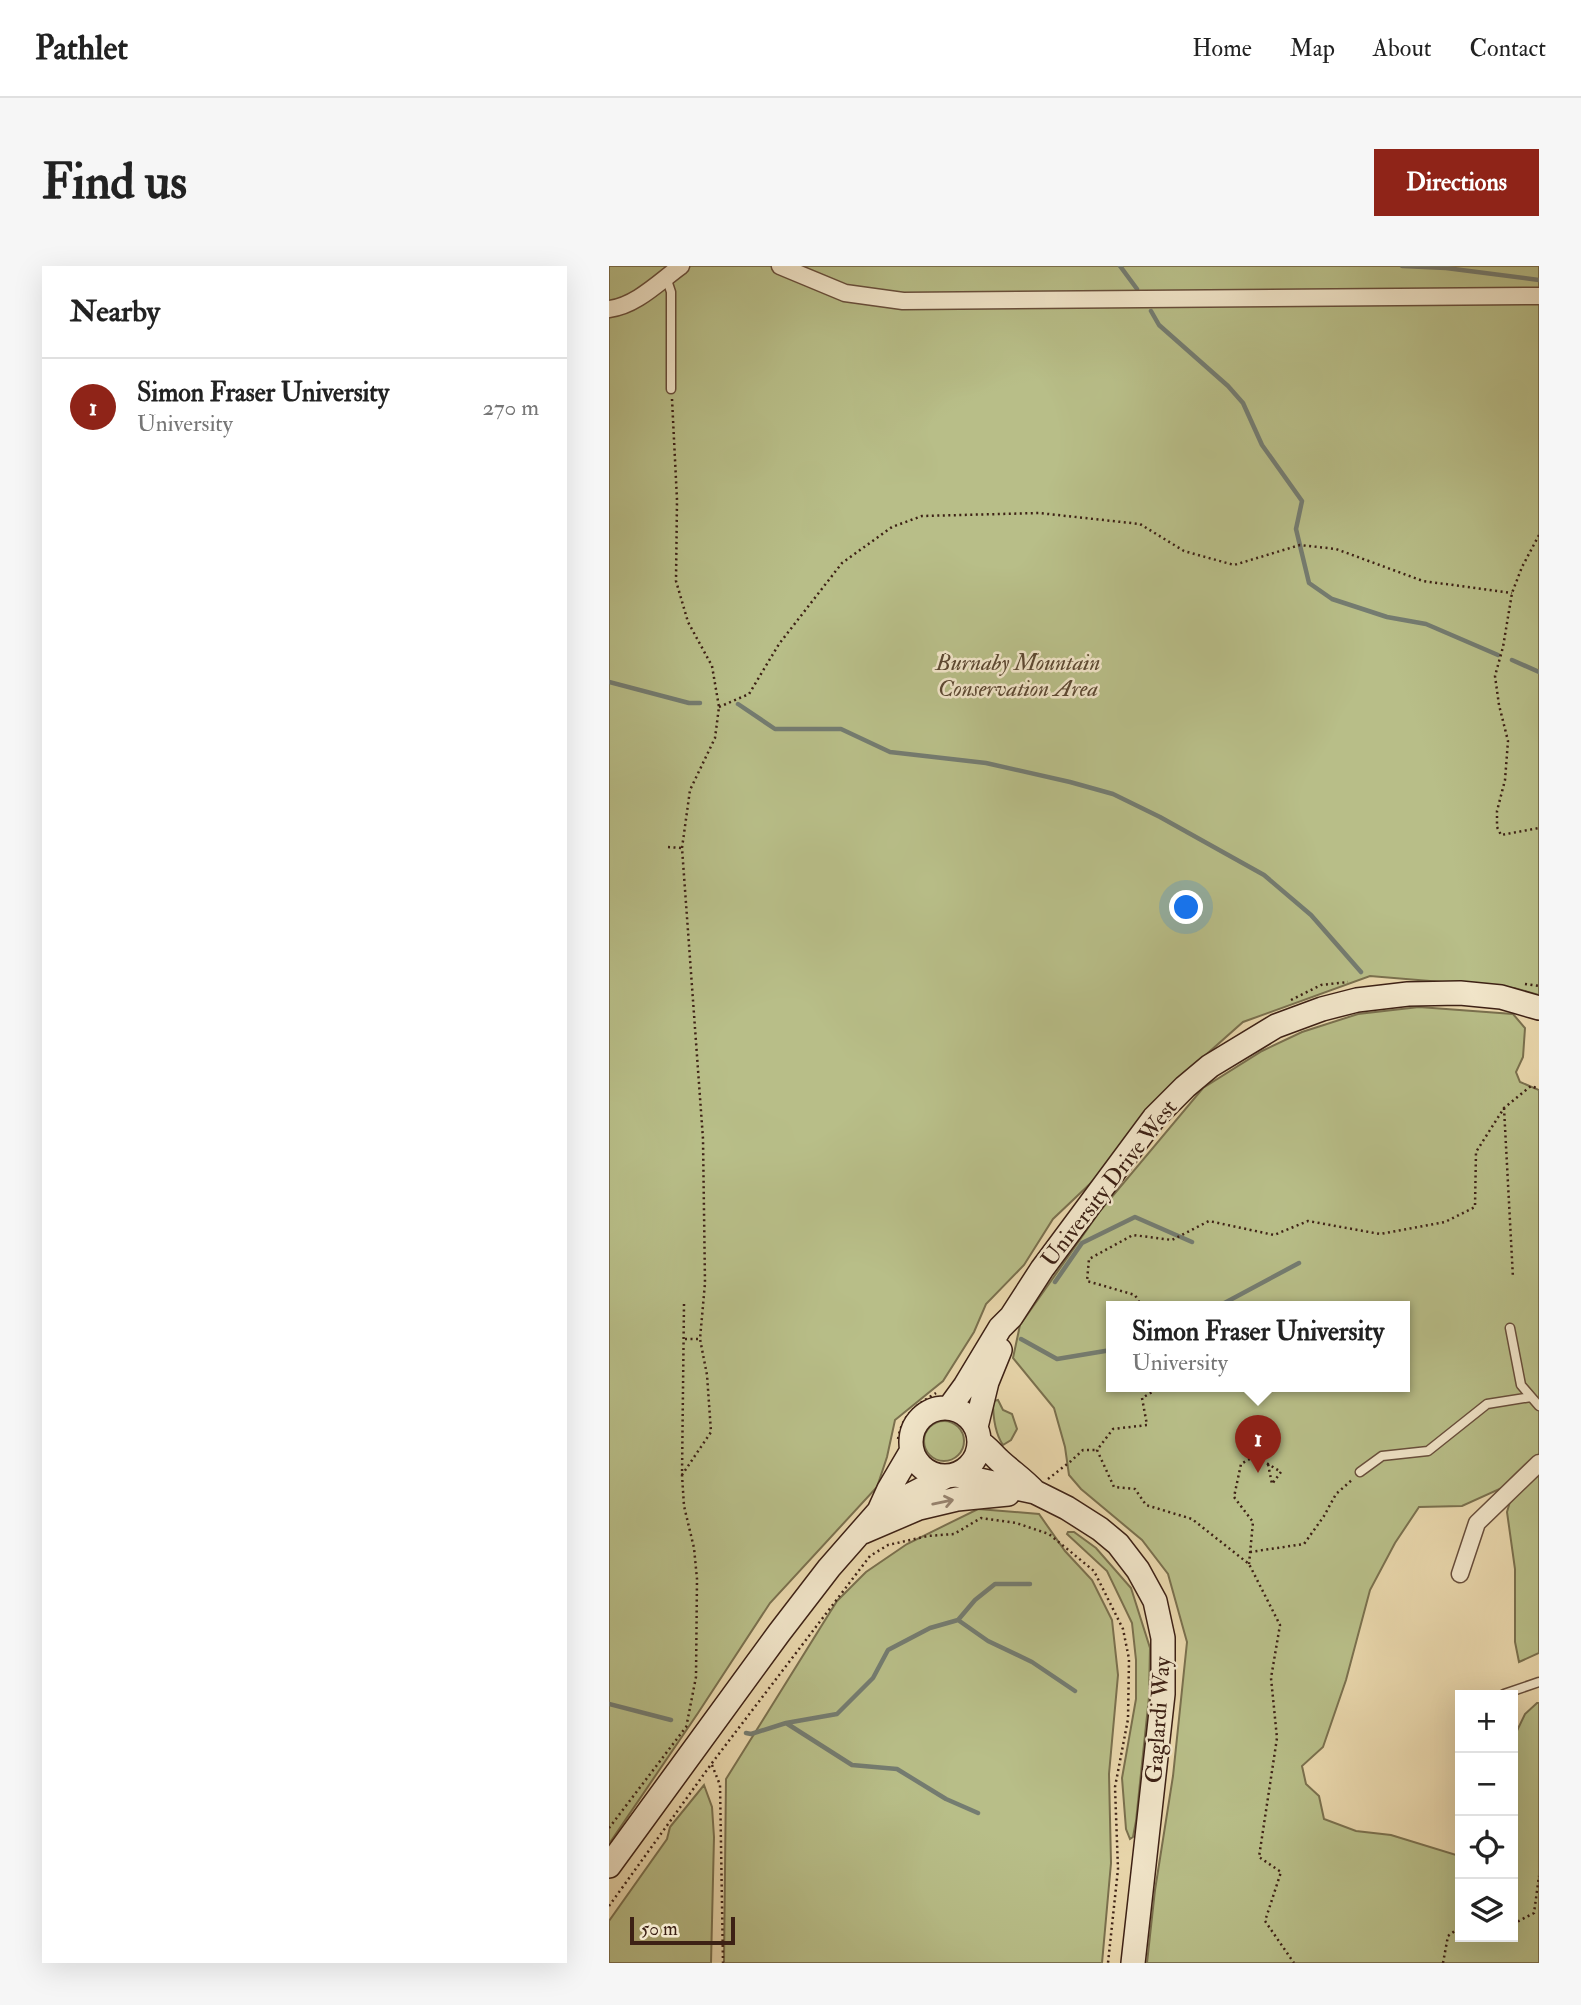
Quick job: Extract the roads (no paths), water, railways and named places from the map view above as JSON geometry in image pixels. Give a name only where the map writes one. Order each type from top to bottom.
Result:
[{"type":"street","points":[[609,309],[624,305],[681,266]]},
{"type":"street","points":[[780,266],[808,272],[845,293],[903,301],[1539,296]]},
{"type":"street","name":"University Drive West","points":[[944,1399],[965,1386],[1000,1328],[1011,1317],[1042,1269],[1153,1118],[1210,1066],[1276,1026],[1322,1009],[1357,1000],[1408,994],[1460,993],[1501,997],[1539,1009]]},
{"type":"street","name":"University Drive West","points":[[977,1434],[987,1382],[1008,1334],[1011,1317]]},
{"type":"street","points":[[609,1866],[779,1633],[829,1568],[879,1511],[920,1419],[928,1412],[938,1409],[944,1399],[965,1413],[977,1434],[977,1452],[973,1462],[965,1470],[879,1511]]},
{"type":"street","name":"Gaglardi Way","points":[[977,1434],[1000,1461],[1035,1492]]},
{"type":"street","points":[[905,1448],[933,1475],[950,1476]]},
{"type":"street","points":[[1460,1574],[1477,1523],[1539,1463]]},
{"type":"street","name":"Gaglardi Way","points":[[950,1476],[1035,1492],[1067,1508],[1118,1544],[1138,1570],[1154,1601],[1160,1619],[1164,1657],[1163,1694],[1133,1963]]},
{"type":"street","points":[[857,1535],[919,1508],[957,1499],[1035,1492]]},
{"type":"lane","points":[[666,277],[671,292],[671,389]]},
{"type":"lane","points":[[1510,1328],[1521,1385],[1539,1406]]},
{"type":"lane","points":[[1360,1472],[1382,1456],[1428,1451],[1487,1404],[1531,1397]]},
{"type":"lane","points":[[1516,1690],[1539,1682]]},
{"type":"waterway","points":[[1120,266],[1137,289]]},
{"type":"waterway","points":[[1402,266],[1446,268],[1539,280]]},
{"type":"waterway","points":[[1151,311],[1159,325],[1228,386],[1243,403],[1262,445],[1302,501],[1296,529],[1309,583],[1332,599],[1387,617],[1426,624],[1498,655]]},
{"type":"waterway","points":[[1512,660],[1539,672]]},
{"type":"waterway","points":[[609,682],[689,703],[700,703]]},
{"type":"waterway","points":[[738,704],[775,729],[841,729],[890,752],[986,763],[1113,794],[1264,875],[1311,915],[1361,972]]},
{"type":"waterway","points":[[1055,1282],[1082,1243],[1135,1217],[1192,1242]]},
{"type":"waterway","points":[[1228,1301],[1299,1263]]},
{"type":"waterway","points":[[1021,1339],[1057,1359],[1106,1351]]},
{"type":"waterway","points":[[746,1733],[837,1714],[873,1678],[888,1650],[930,1628],[958,1620],[975,1600],[995,1584],[1030,1584]]},
{"type":"waterway","points":[[958,1620],[988,1641],[1032,1662],[1075,1691]]},
{"type":"waterway","points":[[609,1704],[671,1720]]},
{"type":"waterway","points":[[786,1723],[852,1765],[897,1769],[946,1799],[978,1813]]},
{"type":"place","name":"Simon Fraser University","points":[[1258,1473]]},
{"type":"park label","name":"Burnaby Mountain Conservation Area","points":[[1018,675]]}]
